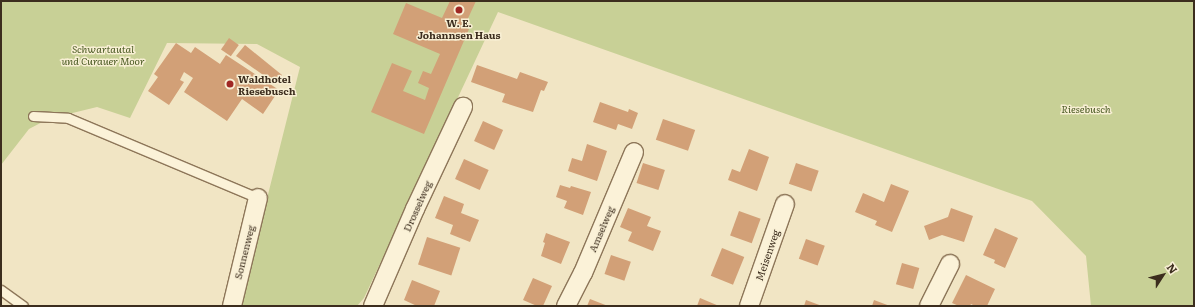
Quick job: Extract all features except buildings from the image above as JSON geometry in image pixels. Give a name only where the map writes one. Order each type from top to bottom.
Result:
[{"type":"street","name":"Drosselweg","points":[[373,306],[415,209],[463,108]]},
{"type":"street","name":"Amselweg","points":[[566,306],[583,273],[634,152]]},
{"type":"street","name":"Sonnenweg","points":[[232,306],[258,198]]},
{"type":"street","name":"Meisenweg","points":[[749,306],[785,204]]},
{"type":"street","points":[[929,306],[950,264]]},
{"type":"lane","points":[[33,116],[68,118],[258,198]]},
{"type":"lane","points":[[1,290],[23,306]]},
{"type":"green space","name":"Riesebusch","points":[[1,1],[1194,1],[1194,306],[1091,306],[1086,256],[1032,201],[498,12],[364,298],[357,306],[240,306],[300,67],[257,44],[167,43],[130,118],[97,107],[48,119],[29,129],[1,165]]},
{"type":"place","name":"W. E. Johannsen Haus","points":[[459,10]]},
{"type":"place","name":"Waldhotel Riesebusch","points":[[230,84]]},
{"type":"park label","name":"Schwartautal und Curauer Moor","points":[[103,54]]}]
